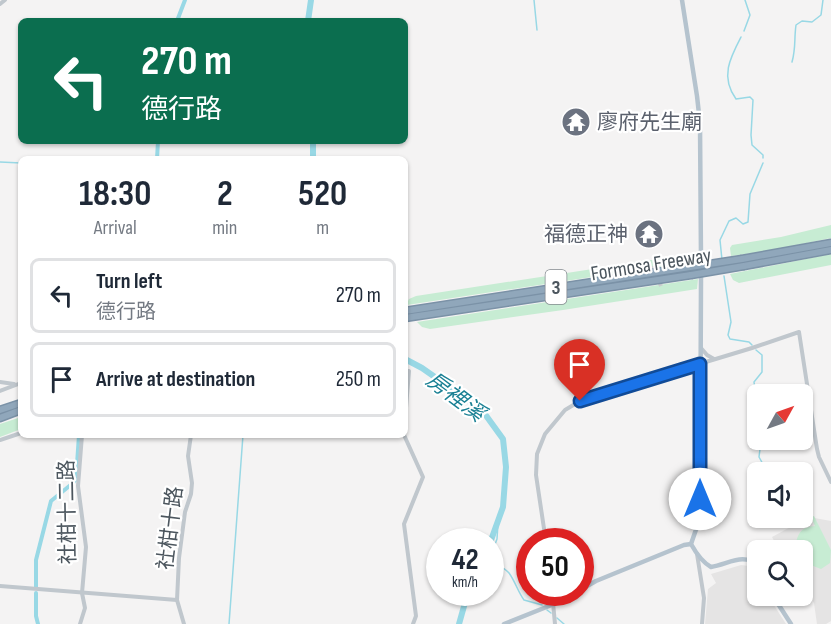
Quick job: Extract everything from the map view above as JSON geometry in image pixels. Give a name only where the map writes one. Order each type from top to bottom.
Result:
[{"type":"highway","name":"Formosa Freeway","points":[[408,317],[423,312],[831,243]]},
{"type":"highway","name":"Formosa Freeway","points":[[408,311],[423,312],[691,274],[831,250]]},
{"type":"highway","points":[[0,410],[18,404]]},
{"type":"highway","points":[[0,418],[18,411]]},
{"type":"main road","points":[[682,0],[700,123],[700,259]]},
{"type":"main road","points":[[701,277],[700,518],[691,544],[706,565],[711,567],[742,558],[747,559]]},
{"type":"main road","points":[[594,584],[636,564],[691,544]]},
{"type":"main road","points":[[504,624],[547,606]]},
{"type":"main road","points":[[779,606],[791,624]]},
{"type":"street","points":[[0,4],[5,0]]},
{"type":"street","points":[[544,528],[536,475],[537,454],[545,434],[565,410],[580,401],[799,332],[817,449],[831,482]]},
{"type":"street","points":[[701,347],[707,355],[715,359]]},
{"type":"street","points":[[0,382],[18,383]]},
{"type":"street","points":[[0,391],[18,383]]},
{"type":"street","points":[[0,440],[18,434]]},
{"type":"street","name":"社柑十二路","points":[[80,624],[85,608],[82,593],[86,547],[78,486],[82,438]]},
{"type":"street","name":"社柑十路","points":[[184,624],[177,600],[179,558],[185,512],[192,483],[188,461],[190,438]]},
{"type":"street","points":[[405,438],[423,477],[404,524],[416,616],[413,624]]},
{"type":"street","points":[[696,553],[704,598],[702,624]]},
{"type":"street","points":[[0,586],[177,600]]},
{"type":"street","points":[[554,606],[555,624]]},
{"type":"shaded area","points":[[813,518],[831,521],[831,621],[826,624],[817,624],[813,601],[813,540],[774,540],[772,537],[789,528],[813,528]]},
{"type":"shaded area","points":[[741,565],[747,566],[747,606],[774,606],[786,624],[705,624],[708,589],[716,583],[711,574]]},
{"type":"green space","points":[[831,225],[831,238],[731,256],[732,245],[781,237]]},
{"type":"green space","points":[[697,253],[697,261],[408,305],[409,299],[416,296]]},
{"type":"green space","points":[[831,254],[831,265],[739,283],[733,280],[730,274]]},
{"type":"green space","points":[[698,279],[697,289],[563,310],[430,329],[422,327],[417,322]]},
{"type":"green space","points":[[18,418],[18,430],[0,437],[0,424]]},
{"type":"green space","points":[[813,516],[831,550],[830,563],[821,569],[813,566],[813,540],[797,540],[802,530],[815,526]]},
{"type":"waterway","points":[[178,18],[185,0]]},
{"type":"waterway","name":"房裡溪","points":[[308,18],[311,0]]},
{"type":"waterway","points":[[534,0],[537,30]]},
{"type":"waterway","points":[[744,31],[750,15],[745,0]]},
{"type":"waterway","points":[[792,62],[796,25],[802,21],[812,22],[821,15],[823,0]]},
{"type":"waterway","points":[[741,37],[730,60],[728,83],[736,99],[750,97],[753,100],[752,145],[763,155],[763,158]]},
{"type":"waterway","points":[[157,156],[158,144]]},
{"type":"waterway","name":"房裡溪","points":[[313,144],[313,156]]},
{"type":"waterway","points":[[0,162],[18,163]]},
{"type":"waterway","points":[[722,260],[720,240],[729,221],[736,218],[743,224],[748,222],[750,194],[763,163]]},
{"type":"waterway","points":[[724,276],[731,322],[728,335],[730,339],[749,342],[752,345]]},
{"type":"waterway","points":[[754,384],[762,372],[762,355],[756,350]]},
{"type":"waterway","name":"房裡溪","points":[[408,361],[482,410],[503,439],[506,467],[503,507],[495,528]]},
{"type":"waterway","points":[[36,587],[36,560],[51,501],[76,479],[79,438]]},
{"type":"waterway","points":[[229,624],[243,438]]},
{"type":"waterway","points":[[760,450],[759,457],[762,462]]},
{"type":"waterway","points":[[498,523],[494,547],[497,564],[509,573],[516,586]]},
{"type":"waterway","points":[[36,593],[38,624]]},
{"type":"waterway","name":"房裡溪","points":[[459,624],[464,606]]},
{"type":"waterway","points":[[547,610],[551,613]]},
{"type":"waterway","points":[[557,618],[564,624]]},
{"type":"tunnel","points":[[653,266],[661,286]]},
{"type":"place","name":"廖府先生廟","points":[[576,122]]},
{"type":"place","name":"福德正神","points":[[649,234]]},
{"type":"route","points":[[580,401],[700,364],[700,499]]}]
